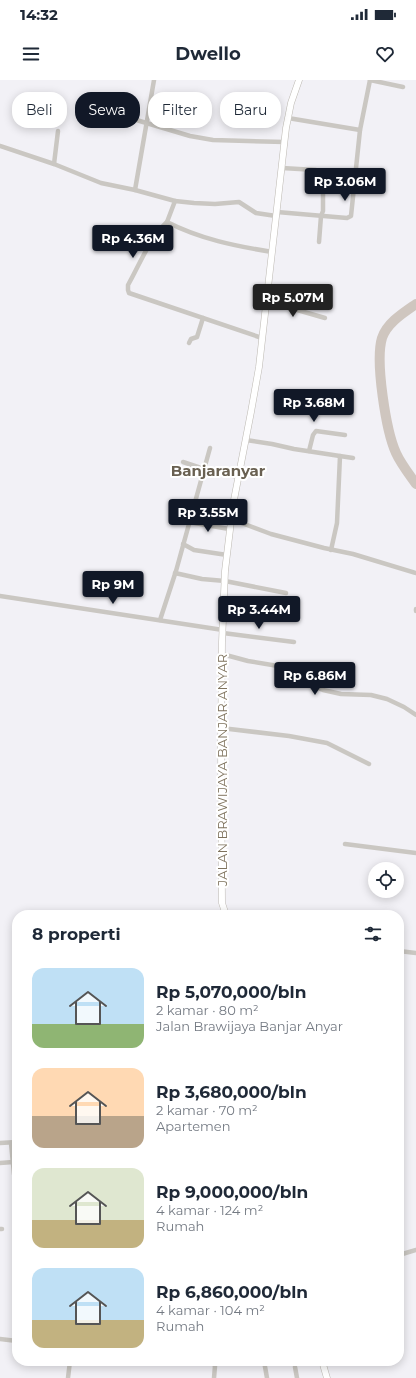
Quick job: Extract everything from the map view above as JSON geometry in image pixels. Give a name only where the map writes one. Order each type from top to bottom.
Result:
[{"type":"street","points":[[134,190],[154,80]]},
{"type":"street","name":"JALAN BRAWIJAYA BANJAR ANYAR","points":[[224,910],[222,903],[221,728],[226,555],[238,477],[246,440],[258,367],[288,118],[294,91],[299,80]]},
{"type":"street","points":[[0,146],[54,164],[101,183],[174,200],[215,204],[239,202],[256,213],[347,218],[351,216],[360,130],[370,80],[403,87]]},
{"type":"street","points":[[288,118],[360,130]]},
{"type":"street","points":[[140,121],[190,136],[213,140],[285,142]]},
{"type":"street","points":[[54,164],[58,131]]},
{"type":"street","points":[[282,168],[316,170]]},
{"type":"street","points":[[319,242],[321,216],[323,211],[323,189]]},
{"type":"street","points":[[174,200],[167,222],[146,251],[128,285],[129,293],[262,338]]},
{"type":"street","points":[[167,222],[206,238],[228,244],[272,252]]},
{"type":"street","points":[[266,301],[324,318]]},
{"type":"street","points":[[189,343],[191,339],[197,337],[202,318]]},
{"type":"street","points":[[309,451],[316,431],[345,435]]},
{"type":"street","points":[[246,440],[353,458]]},
{"type":"street","points":[[160,620],[175,573],[210,448]]},
{"type":"street","points":[[331,550],[337,523],[340,456]]},
{"type":"street","points":[[182,462],[238,477]]},
{"type":"street","points":[[231,519],[271,534],[331,550],[353,554],[416,573]]},
{"type":"street","points":[[189,522],[230,529]]},
{"type":"street","points":[[183,544],[194,550],[226,555]]},
{"type":"street","points":[[175,573],[286,593]]},
{"type":"street","points":[[0,596],[294,642]]},
{"type":"street","points":[[222,654],[248,661],[278,666],[302,682],[323,690],[342,694],[371,695],[387,699],[400,704],[416,715]]},
{"type":"street","points":[[221,728],[289,736],[326,743],[369,764]]},
{"type":"street","points":[[345,844],[416,853]]},
{"type":"street","points":[[404,952],[416,953]]},
{"type":"street","points":[[0,1143],[12,1142]]},
{"type":"street","points":[[0,1163],[12,1162]]},
{"type":"street","points":[[404,1254],[416,1250]]},
{"type":"street","points":[[0,1339],[12,1340]]},
{"type":"street","points":[[68,1378],[69,1366]]},
{"type":"street","points":[[214,1378],[215,1366]]},
{"type":"street","points":[[265,1366],[267,1378]]},
{"type":"street","points":[[323,1366],[327,1378]]},
{"type":"street","points":[[295,1367],[297,1378]]},
{"type":"waterway","points":[[416,304],[392,323],[384,333],[380,349],[381,379],[385,413],[392,443],[400,461],[416,484]]},
{"type":"district","name":"Banjaranyar","points":[[218,470]]}]
